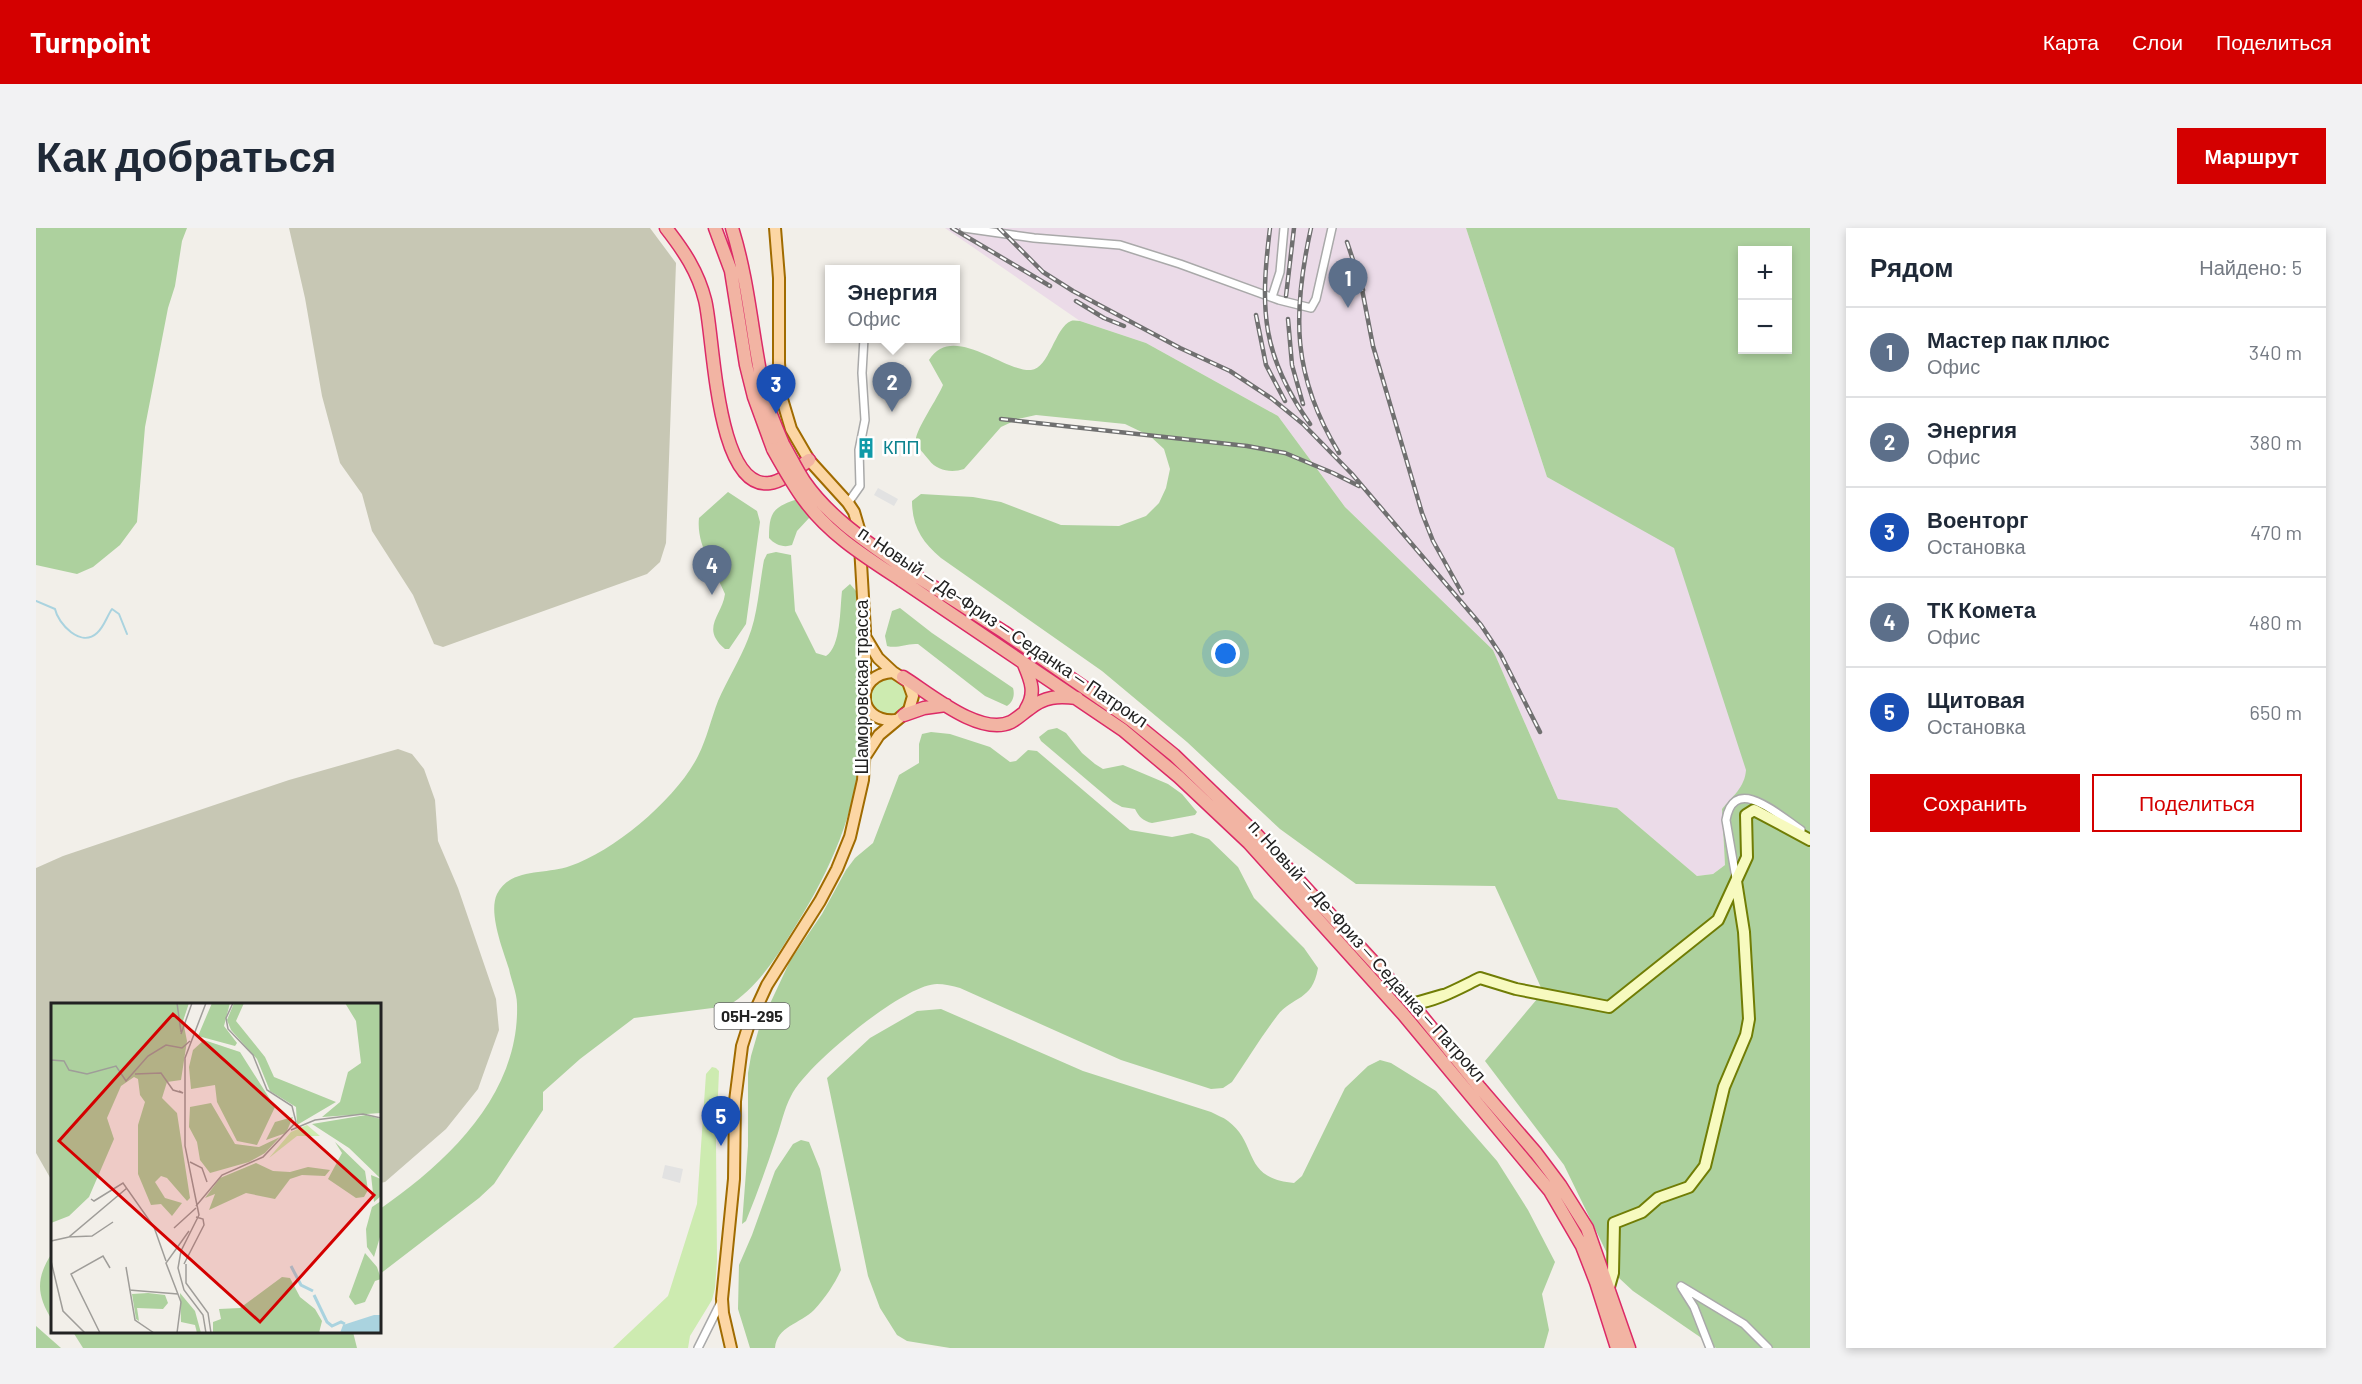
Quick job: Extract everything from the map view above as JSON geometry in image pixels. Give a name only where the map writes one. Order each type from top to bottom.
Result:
[{"type":"highway","points":[[666,228],[692,265],[705,299],[710,322],[718,405],[734,456],[747,475],[756,481],[770,483],[809,460]]},
{"type":"highway","name":"п. Новый — Де-Фриз — Седанка — Патрокл","points":[[715,228],[731,272],[746,365],[754,397],[778,447],[804,482],[830,511],[904,575],[1153,754],[1249,843],[1367,973],[1491,1117],[1550,1191],[1576,1234],[1596,1282],[1617,1348]]},
{"type":"highway","name":"п. Новый — Де-Фриз — Седанка — Патрокл","points":[[732,228],[750,301],[756,350],[778,447]]},
{"type":"highway","points":[[739,251],[742,238],[741,228]]},
{"type":"highway","name":"п. Новый — Де-Фриз — Седанка — Патрокл","points":[[904,575],[1063,671],[1131,720],[1174,755],[1257,835],[1412,1004],[1560,1185],[1587,1228],[1629,1348]]},
{"type":"highway","points":[[1023,662],[1033,688],[1030,704],[1024,713]]},
{"type":"highway","points":[[898,675],[946,705],[981,723],[993,726],[1012,722],[1047,698],[1078,698]]},
{"type":"highway","name":"05Н-295","points":[[900,718],[924,708],[946,705]]},
{"type":"main road","name":"05Н-295","points":[[775,228],[779,278],[779,363],[782,399],[791,429],[809,460],[848,503]]},
{"type":"main road","name":"Шаморовская трасса","points":[[731,1348],[722,1299],[734,1179],[735,1101],[742,1046],[749,1024],[767,985],[837,870],[850,837],[858,807],[864,758],[865,631],[861,543],[854,512],[848,503]]},
{"type":"main road","name":"05Н-295","points":[[864,758],[879,735],[900,718],[912,703],[913,696],[912,689],[874,653],[865,631]]},
{"type":"main road","points":[[898,675],[882,673],[873,678],[866,687],[864,697],[871,713],[887,721],[900,718]]},
{"type":"main road","points":[[1412,1004],[1443,995],[1480,978],[1516,989],[1609,1006],[1718,921],[1747,857],[1746,814],[1754,810],[1810,840]]},
{"type":"main road","points":[[1609,1287],[1616,1276],[1614,1223],[1642,1212],[1658,1198],[1689,1187],[1705,1166],[1724,1087],[1746,1035],[1749,1019],[1744,932],[1736,881]]},
{"type":"street","points":[[964,228],[1034,238],[1120,245],[1300,307],[1311,308],[1316,299],[1332,228]]},
{"type":"street","points":[[1272,297],[1280,272],[1284,228]]},
{"type":"street","points":[[848,503],[860,486],[859,450],[865,420],[862,373],[864,343]]},
{"type":"street","points":[[1736,881],[1726,820],[1733,802],[1738,799],[1754,800],[1810,836]]},
{"type":"street","points":[[1710,1348],[1694,1307],[1681,1286],[1744,1324],[1768,1348]]},
{"type":"street","points":[[698,1348],[722,1299]]},
{"type":"shaded area","points":[[289,228],[650,228],[676,263],[666,543],[660,562],[647,574],[443,647],[434,644],[413,595],[372,531],[362,494],[340,463],[322,396],[305,298]]},
{"type":"shaded area","points":[[945,228],[1466,228],[1547,477],[1674,547],[1747,770],[1746,779],[1741,788],[1722,809],[1725,865],[1713,874],[1697,876],[1617,808],[1558,799],[1493,650],[1345,507],[1278,416],[1146,343],[1080,321]]},
{"type":"shaded area","points":[[878,488],[898,499],[894,506],[874,495]]},
{"type":"shaded area","points":[[398,749],[412,754],[424,769],[435,800],[438,841],[458,888],[496,999],[499,1030],[478,1089],[446,1129],[385,1182],[381,1183],[381,1003],[51,1003],[51,1179],[36,1153],[36,868],[63,856],[289,780]]},
{"type":"shaded area","points":[[665,1165],[683,1169],[680,1183],[662,1178]]},
{"type":"green space","points":[[36,228],[187,228],[182,241],[175,286],[168,308],[145,427],[137,522],[120,545],[93,567],[77,574],[36,565]]},
{"type":"green space","points":[[1466,228],[1810,228],[1810,1348],[1716,1348],[1633,1291],[1619,1278],[1564,1165],[1485,1061],[1543,992],[1495,886],[1356,884],[1280,829],[1187,742],[1102,671],[941,558],[928,546],[919,533],[912,510],[912,501],[921,494],[973,497],[1001,502],[1061,525],[1119,526],[1146,516],[1159,503],[1166,488],[1170,469],[1164,449],[1150,436],[1125,424],[1036,415],[1018,419],[1001,427],[964,469],[955,471],[940,469],[932,464],[916,441],[919,430],[943,385],[929,360],[939,350],[951,346],[964,347],[1020,369],[1031,370],[1043,363],[1065,325],[1071,321],[1080,321],[1146,343],[1278,416],[1345,507],[1493,650],[1558,799],[1617,808],[1697,876],[1713,874],[1725,865],[1722,809],[1741,787],[1746,770],[1674,548],[1547,477]]},
{"type":"green space","points":[[728,492],[757,511],[760,522],[746,624],[729,649],[725,649],[714,635],[713,628],[725,594],[703,548],[699,518]]},
{"type":"green space","points":[[798,499],[810,517],[797,531],[792,545],[777,544],[769,538],[772,516],[778,508]]},
{"type":"green space","points":[[776,552],[791,555],[795,611],[816,653],[826,656],[835,644],[842,591],[850,584],[856,591],[859,756],[856,779],[845,825],[817,890],[765,972],[738,999],[728,1006],[634,1018],[580,1059],[543,1092],[543,1110],[494,1184],[381,1273],[381,1208],[431,1170],[454,1147],[475,1123],[493,1096],[506,1067],[515,1037],[517,1004],[495,921],[497,894],[503,885],[520,876],[561,869],[588,859],[625,836],[675,789],[698,756],[718,701],[745,647],[754,620],[767,554]]},
{"type":"green space","points":[[900,608],[932,633],[1013,688],[1014,696],[1011,702],[1007,706],[985,696],[918,644],[887,646],[885,636],[892,611]]},
{"type":"green space","points":[[888,677],[901,683],[907,696],[901,709],[888,715],[875,709],[869,696],[875,683]]},
{"type":"green space","points":[[1057,728],[1066,733],[1082,753],[1103,769],[1123,765],[1168,784],[1182,794],[1197,812],[1195,815],[1152,823],[1142,818],[1135,809],[1122,807],[1113,802],[1041,741],[1039,737],[1048,730]]},
{"type":"green space","points":[[931,732],[950,734],[990,747],[1010,762],[1016,761],[1028,750],[1037,751],[1130,830],[1172,837],[1192,833],[1209,839],[1238,867],[1254,898],[1304,948],[1318,968],[1315,979],[1307,993],[1283,1009],[1277,1016],[1232,1082],[1223,1088],[1211,1089],[1121,1060],[960,988],[937,984],[922,988],[902,997],[857,1029],[835,1047],[800,1083],[786,1106],[758,1190],[746,1221],[742,1224],[748,1146],[748,1073],[760,1025],[790,961],[822,914],[846,870],[855,858],[873,843],[899,775],[919,763],[919,744],[922,734]]},
{"type":"green space","points":[[941,1009],[1083,1071],[1222,1117],[1238,1130],[1258,1167],[1277,1180],[1294,1183],[1302,1176],[1345,1088],[1368,1066],[1380,1060],[1391,1063],[1436,1091],[1497,1161],[1528,1210],[1555,1262],[1542,1294],[1549,1330],[1544,1348],[950,1348],[907,1341],[897,1335],[880,1308],[868,1276],[827,1078],[870,1038],[917,1011]]},
{"type":"green space","points":[[712,1067],[719,1071],[716,1141],[717,1261],[712,1300],[690,1336],[688,1348],[613,1348],[668,1296],[697,1204],[706,1074]]},
{"type":"green space","points":[[801,1140],[809,1142],[820,1169],[841,1270],[826,1296],[814,1310],[780,1335],[775,1348],[750,1348],[738,1309],[739,1265],[775,1171],[793,1144]]},
{"type":"green space","points":[[51,1255],[51,1318],[43,1302],[40,1286]]},
{"type":"green space","points":[[36,1326],[61,1348],[36,1348]]},
{"type":"green space","points":[[74,1333],[353,1333],[357,1348],[83,1348]]},
{"type":"waterway","points":[[36,601],[55,609],[65,627],[77,636],[91,637],[97,633],[112,609],[119,614],[127,634]]},
{"type":"railway","points":[[952,228],[1050,286]]},
{"type":"railway","points":[[999,228],[1043,272],[1073,291],[1180,348],[1230,371],[1271,398],[1303,424],[1352,474],[1481,625],[1501,655],[1540,732]]},
{"type":"railway","points":[[1270,228],[1265,283],[1268,330],[1273,353],[1282,376],[1310,424]]},
{"type":"railway","points":[[1286,296],[1294,228]]},
{"type":"railway","points":[[1311,228],[1301,289],[1300,344],[1304,371],[1312,397],[1339,453]]},
{"type":"railway","points":[[1347,242],[1363,290]]},
{"type":"railway","points":[[1361,284],[1373,346],[1422,513],[1433,541],[1462,593]]},
{"type":"railway","points":[[1076,301],[1104,318],[1124,326]]},
{"type":"railway","points":[[1256,315],[1266,365],[1285,401]]},
{"type":"railway","points":[[1288,319],[1292,365],[1303,404]]},
{"type":"railway","points":[[1001,419],[1247,446],[1285,453],[1359,486]]},
{"type":"place","name":"Мастер пак плюс","points":[[1348,308]]},
{"type":"place","name":"Энергия","points":[[892,412]]},
{"type":"place","name":"Военторг","points":[[776,414]]},
{"type":"place","name":"КПП","points":[[866,448]]},
{"type":"place","name":"ТК Комета","points":[[712,595]]},
{"type":"place","name":"Щитовая","points":[[721,1146]]}]
